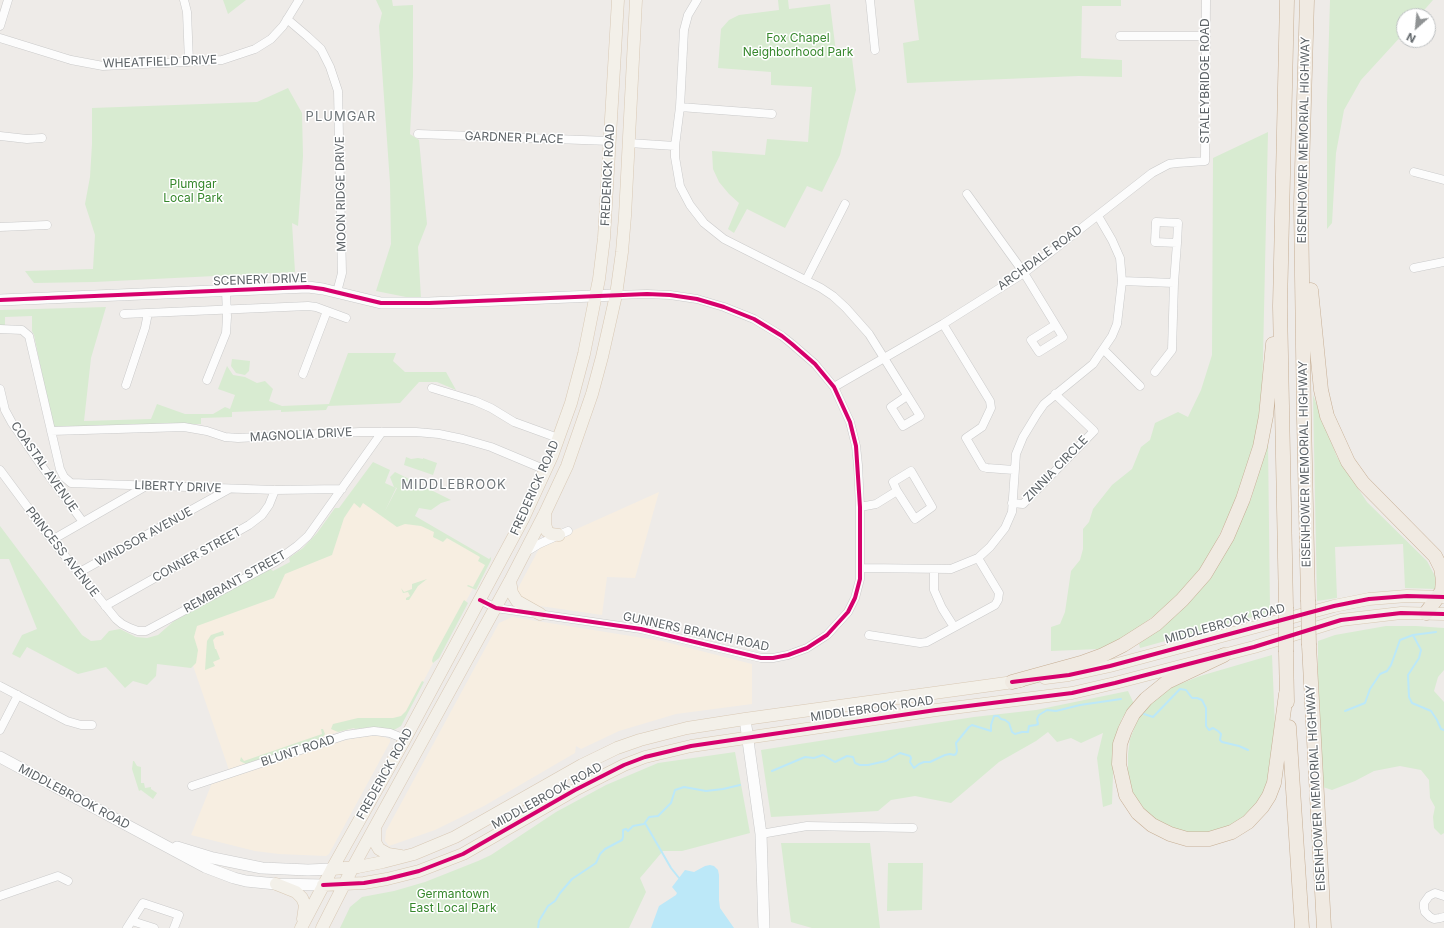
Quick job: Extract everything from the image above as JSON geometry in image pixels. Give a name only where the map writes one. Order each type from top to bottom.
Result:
[{"type":"highway","points":[[1287,0],[1280,306],[1286,607],[1286,694],[1302,928]]},
{"type":"highway","name":"EISENHOWER MEMORIAL HIGHWAY","points":[[1307,0],[1301,204],[1303,394],[1309,645],[1324,928]]},
{"type":"highway","points":[[1303,164],[1312,306],[1321,390],[1327,416],[1348,462],[1363,483],[1435,556],[1441,568],[1443,580],[1442,591],[1441,597],[1426,613]]},
{"type":"highway","points":[[1012,682],[1081,663],[1103,655],[1123,645],[1156,624],[1182,600],[1205,574],[1227,537],[1243,499],[1260,447],[1266,416],[1281,276]]},
{"type":"highway","points":[[1400,521],[1444,555]]},
{"type":"highway","points":[[1224,655],[1167,682],[1146,699],[1133,714],[1124,730],[1120,744],[1119,764],[1126,795],[1138,813],[1152,825],[1170,834],[1187,839],[1210,839],[1232,832],[1248,822],[1262,808],[1274,783],[1286,694]]},
{"type":"main road","name":"FREDERICK ROAD","points":[[301,928],[323,885],[405,739],[523,519],[546,470],[571,403],[584,354],[596,296],[604,238],[618,0]]},
{"type":"main road","name":"FREDERICK ROAD","points":[[322,928],[343,885],[496,608],[545,513],[567,466],[592,394],[602,358],[616,295],[622,245],[636,0]]},
{"type":"main road","points":[[545,513],[544,521],[546,529],[551,534],[564,533]]},
{"type":"main road","points":[[510,581],[512,592],[517,601],[540,614]]},
{"type":"main road","name":"MIDDLEBROOK ROAD","points":[[332,869],[353,867],[404,856],[455,838],[582,765],[617,748],[640,740],[687,728],[1069,675],[1110,666],[1334,606],[1369,599],[1407,596],[1441,597]]},
{"type":"main road","name":"MIDDLEBROOK ROAD","points":[[323,885],[343,885],[387,879],[413,873],[463,854],[591,781],[624,765],[645,757],[691,746],[747,737],[936,710],[1072,693],[1254,647],[1341,620],[1401,613],[1444,614]]},
{"type":"main road","points":[[375,828],[375,842],[379,849],[388,854],[404,856]]},
{"type":"main road","points":[[276,884],[296,892],[302,898],[305,905],[301,928]]},
{"type":"street","points":[[0,26],[8,0]]},
{"type":"street","points":[[184,0],[187,12],[189,62]]},
{"type":"street","name":"WHEATFIELD DRIVE","points":[[0,38],[86,64],[118,65],[222,60],[255,49],[271,39],[283,26],[299,0]]},
{"type":"street","points":[[697,0],[688,15],[684,30],[680,106],[675,158],[680,186],[690,206],[704,223],[724,239],[806,280],[833,296],[869,334],[907,396]]},
{"type":"street","points":[[870,0],[875,50]]},
{"type":"street","name":"STALEYBRIDGE ROAD","points":[[1205,161],[1206,0]]},
{"type":"street","name":"MOON RIDGE DRIVE","points":[[287,20],[321,49],[330,67],[338,91],[342,273],[337,292]]},
{"type":"street","points":[[1120,36],[1205,36]]},
{"type":"street","points":[[680,106],[772,114]]},
{"type":"street","name":"GARDNER PLACE","points":[[418,134],[610,141]]},
{"type":"street","points":[[0,136],[27,139],[42,138]]},
{"type":"street","points":[[629,143],[676,146]]},
{"type":"street","name":"ARCHDALE ROAD","points":[[834,387],[943,324],[1024,273],[1152,172],[1169,164],[1205,161]]},
{"type":"street","points":[[1414,172],[1444,180]]},
{"type":"street","points":[[967,194],[1024,273],[1055,325]]},
{"type":"street","points":[[806,280],[844,204]]},
{"type":"street","points":[[860,568],[951,569],[978,558],[990,547],[1005,528],[1012,512],[1016,454],[1023,437],[1037,414],[1055,394],[1093,364],[1104,350],[1117,324],[1122,281],[1120,258],[1112,240],[1098,216]]},
{"type":"street","points":[[0,227],[47,225]]},
{"type":"street","points":[[1155,372],[1172,350],[1177,243]]},
{"type":"street","points":[[1414,268],[1444,262]]},
{"type":"street","points":[[1122,281],[1174,283]]},
{"type":"street","name":"SCENERY DRIVE","points":[[0,300],[308,287],[337,292],[381,303],[436,303],[616,295]]},
{"type":"street","points":[[207,380],[226,333],[226,290]]},
{"type":"street","name":"GUNNERS BRANCH ROAD","points":[[480,600],[496,608],[642,629],[760,658],[773,658],[788,655],[807,648],[827,635],[836,627],[848,612],[855,598],[860,579],[860,507],[856,446],[850,422],[834,387],[815,364],[792,344],[782,336],[748,317],[724,307],[675,296],[647,294],[616,295]]},
{"type":"street","points":[[124,314],[309,306],[346,318]]},
{"type":"street","points":[[304,374],[327,311]]},
{"type":"street","points":[[126,384],[145,328],[148,313]]},
{"type":"street","points":[[943,324],[990,401],[991,408],[982,427],[966,438],[983,467],[1014,470]]},
{"type":"street","points":[[0,330],[22,330],[29,336],[51,432]]},
{"type":"street","points":[[1104,350],[1140,386]]},
{"type":"street","points":[[432,388],[474,401],[491,408],[514,422],[558,438]]},
{"type":"street","name":"COASTAL AVENUE","points":[[0,389],[6,410],[12,423],[83,522]]},
{"type":"street","name":"ZINNIA CIRCLE","points":[[1012,503],[1023,504],[1094,431],[1055,394]]},
{"type":"street","name":"MAGNOLIA DRIVE","points":[[51,432],[184,427],[207,431],[224,437],[238,438],[382,432],[439,434],[463,438],[492,447],[546,470]]},
{"type":"street","name":"LIBERTY DRIVE","points":[[51,432],[60,469],[68,482],[74,484],[275,490],[342,489]]},
{"type":"street","name":"REMBRANT STREET","points":[[130,628],[138,631],[146,631],[275,562],[297,546],[308,536],[382,432]]},
{"type":"street","name":"PRINCESS AVENUE","points":[[0,470],[52,540],[105,606],[122,624],[130,628]]},
{"type":"street","points":[[911,471],[932,507],[915,519],[897,491],[893,482],[911,471]]},
{"type":"street","points":[[52,540],[147,486]]},
{"type":"street","name":"WINDSOR AVENUE","points":[[78,573],[230,489]]},
{"type":"street","name":"CONNER STREET","points":[[105,606],[249,526],[262,516],[269,505],[275,490]]},
{"type":"street","points":[[860,507],[876,504],[897,491]]},
{"type":"street","points":[[524,554],[534,546],[564,533]]},
{"type":"street","points":[[869,635],[920,643],[927,642],[995,605],[998,600],[999,593],[978,558]]},
{"type":"street","points":[[934,569],[934,590],[942,608],[954,627]]},
{"type":"street","points":[[0,686],[67,721],[92,726]]},
{"type":"street","points":[[0,730],[18,695]]},
{"type":"street","points":[[745,719],[761,834],[764,928]]},
{"type":"street","name":"BLUNT ROAD","points":[[192,786],[346,735],[374,732],[390,733],[405,739]]},
{"type":"street","name":"MIDDLEBROOK ROAD","points":[[0,756],[100,812],[149,836],[183,849],[240,864],[280,869],[332,869]]},
{"type":"street","points":[[761,834],[807,826],[913,828]]},
{"type":"street","name":"MIDDLEBROOK ROAD","points":[[149,836],[178,854],[227,876],[246,881],[276,884],[323,885]]},
{"type":"street","points":[[0,896],[58,876],[68,881]]},
{"type":"street","points":[[1444,896],[1435,893],[1429,896],[1424,903],[1425,912],[1430,917],[1434,919],[1444,917]]},
{"type":"street","points":[[127,928],[143,903],[179,915],[174,928]]},
{"type":"street","points":[[132,921],[154,928]]},
{"type":"shaded area","points":[[659,492],[635,578],[607,577],[602,615],[526,604],[517,590],[541,545]]},
{"type":"shaded area","points":[[354,497],[394,524],[409,518],[488,560],[400,725],[354,728],[338,732],[229,770],[179,625],[317,553]]},
{"type":"shaded area","points":[[512,617],[662,641],[752,664],[752,704],[676,714],[619,731],[581,749],[576,746],[575,753],[484,806],[435,830],[389,846],[385,841],[386,831],[499,623]]},
{"type":"shaded area","points":[[364,736],[381,736],[390,739],[390,742],[329,854],[326,856],[279,854],[255,851],[191,835],[212,783],[342,741]]},
{"type":"green space","points":[[223,0],[246,0],[228,14]]},
{"type":"green space","points":[[376,0],[392,0],[393,6],[413,5],[413,76],[410,134],[419,140],[427,224],[418,247],[421,298],[406,297],[376,291],[391,244],[390,183],[379,26],[382,13]]},
{"type":"green space","name":"Fox Chapel Neighborhood Park","points":[[778,0],[788,0],[789,9],[830,4],[836,52],[851,50],[856,90],[840,155],[822,192],[807,186],[785,228],[747,209],[734,233],[728,229],[739,203],[719,182],[713,169],[712,151],[765,155],[767,139],[808,142],[812,87],[771,85],[771,72],[718,68],[721,29],[729,20],[739,15],[779,10]]},
{"type":"green space","points":[[914,0],[1121,0],[1121,6],[1082,6],[1081,58],[1122,60],[1122,77],[1079,76],[907,83],[903,43],[919,40]]},
{"type":"green space","points":[[1330,0],[1433,0],[1426,8],[1396,8],[1396,42],[1361,80],[1344,110],[1336,153],[1332,223],[1327,229],[1327,102]]},
{"type":"green space","name":"Plumgar Local Park","points":[[288,88],[302,113],[303,156],[298,226],[292,223],[295,272],[94,282],[34,283],[25,271],[93,269],[95,235],[85,204],[90,177],[92,108],[257,102]]},
{"type":"green space","points":[[1268,132],[1262,401],[1253,451],[1235,502],[1212,550],[1200,569],[1173,601],[1118,642],[1099,649],[1051,651],[1051,627],[1060,624],[1065,612],[1071,571],[1080,560],[1083,549],[1083,529],[1089,522],[1093,509],[1112,485],[1132,469],[1141,447],[1150,440],[1155,423],[1178,412],[1188,417],[1201,390],[1212,355],[1213,158]]},
{"type":"green space","points":[[106,307],[91,358],[84,421],[151,419],[157,404],[185,414],[213,414],[225,407],[230,409],[235,395],[218,389],[227,366],[233,375],[245,377],[257,383],[265,381],[273,389],[269,401],[282,406],[329,404],[348,353],[396,353],[393,361],[405,372],[446,372],[456,390],[437,382],[419,382],[400,403],[328,406],[326,410],[232,412],[232,417],[201,418],[201,424],[53,428],[32,331],[32,316],[5,317],[5,326],[0,326],[0,310]]},
{"type":"green space","points":[[232,359],[250,361],[249,371],[245,375],[236,373],[231,366]]},
{"type":"green space","points":[[1313,395],[1337,457],[1367,502],[1427,561],[1435,576],[1436,589],[1405,588],[1403,544],[1335,547],[1337,598],[1317,601]]},
{"type":"green space","points":[[1268,441],[1270,612],[1140,648],[1139,644],[1180,612],[1219,563],[1251,499]]},
{"type":"green space","points":[[406,457],[411,459],[423,458],[437,463],[433,475],[404,465]]},
{"type":"green space","points":[[373,462],[390,470],[385,483],[396,488],[385,511],[397,488],[394,487],[390,477],[395,472],[451,500],[441,503],[431,510],[419,508],[415,516],[489,559],[491,557],[491,560],[476,590],[467,586],[473,587],[485,565],[478,561],[480,557],[447,538],[443,542],[433,537],[434,532],[421,526],[405,524],[397,527],[363,503],[360,508],[354,503],[344,518],[332,555],[285,574],[274,598],[197,626],[194,637],[198,650],[196,663],[191,668],[157,664],[156,676],[147,685],[133,681],[125,688],[106,667],[78,674],[27,647],[20,658],[12,654],[22,635],[37,629],[9,559],[0,559],[0,526],[82,635],[91,641],[101,640],[109,631],[120,629],[136,637],[147,638],[158,635],[174,621],[270,568],[273,571],[290,562],[289,558],[303,548],[317,533],[335,508],[339,508]]},
{"type":"green space","points":[[427,579],[418,586],[409,600],[406,600],[406,598],[410,596],[408,592],[403,593],[401,588],[404,592],[412,589],[412,584]]},
{"type":"green space","points":[[464,600],[468,603],[439,658],[433,663],[433,657]]},
{"type":"green space","points":[[1386,626],[1444,628],[1444,670],[1438,677],[1434,691],[1444,702],[1444,833],[1441,835],[1434,828],[1433,817],[1435,807],[1430,798],[1429,780],[1421,770],[1400,766],[1374,771],[1355,781],[1332,790],[1323,787],[1318,641],[1335,635]]},
{"type":"green space","points":[[223,631],[224,635],[216,637],[213,640],[215,649],[220,659],[213,662],[215,666],[205,670],[207,641],[211,635]]},
{"type":"green space","points":[[1272,655],[1276,750],[1270,785],[1251,814],[1225,831],[1187,834],[1161,825],[1135,801],[1128,775],[1130,739],[1137,721],[1144,709],[1170,688],[1200,676]]},
{"type":"green space","points":[[422,681],[424,682],[401,726],[394,730],[374,727],[354,728],[338,732],[331,729],[333,724],[358,718],[393,718],[401,716],[406,711]]},
{"type":"green space","points":[[1128,691],[1134,704],[1122,718],[1114,747],[1112,804],[1103,807],[1097,758],[1103,733],[1081,743],[1071,738],[1057,742],[1048,732],[1036,741],[999,762],[951,803],[915,796],[891,800],[878,811],[771,817],[761,750],[974,717],[1036,710]]},
{"type":"green space","points":[[321,729],[323,729],[325,734],[320,740],[246,764],[240,761],[241,757],[244,761],[322,734]]},
{"type":"green space","name":"Germantown East Local Park","points":[[735,752],[750,833],[682,851],[663,851],[640,878],[646,892],[629,928],[340,928],[350,907],[362,897],[394,891],[425,882],[478,861],[491,855],[556,812],[606,785],[658,763]]},
{"type":"green space","points":[[133,761],[137,766],[141,767],[141,783],[144,783],[145,788],[151,787],[151,789],[157,793],[153,799],[141,790],[139,791],[132,769]]},
{"type":"green space","points":[[781,843],[870,843],[880,928],[812,928],[791,922]]},
{"type":"green space","points":[[888,863],[923,863],[922,910],[887,911]]},
{"type":"water","points":[[710,865],[714,866],[718,870],[720,908],[734,928],[651,928],[659,906],[676,895],[677,893],[672,887],[685,870],[694,872]]},
{"type":"waterway","points":[[1345,711],[1365,703],[1370,689],[1380,674],[1387,671],[1391,665],[1400,640],[1413,635],[1436,632]]},
{"type":"waterway","points":[[1413,635],[1421,650],[1419,658],[1408,675],[1409,697],[1412,703],[1431,711],[1441,729],[1444,730]]},
{"type":"waterway","points":[[1144,714],[1153,717],[1180,689],[1186,690],[1192,698],[1202,700],[1206,708],[1206,726],[1209,730],[1213,728],[1218,731],[1221,734],[1220,740],[1222,742],[1248,750]]},
{"type":"waterway","points":[[772,771],[805,757],[814,758],[823,755],[835,762],[847,756],[853,757],[855,763],[860,765],[868,765],[886,761],[900,753],[910,756],[910,762],[914,768],[924,762],[930,762],[945,755],[956,754],[956,743],[969,727],[972,725],[991,731],[994,716],[998,716],[1009,723],[1012,732],[1015,734],[1028,732],[1029,726],[1038,724],[1037,719],[1039,715],[1047,710],[1056,711],[1080,705],[1121,699]]},
{"type":"waterway","points":[[538,928],[539,921],[548,906],[555,901],[572,879],[596,863],[600,854],[605,849],[622,840],[623,830],[626,829],[628,831],[633,826],[644,824],[649,817],[658,816],[671,803],[675,790],[684,787],[706,791],[740,785]]},
{"type":"waterway","points":[[645,823],[671,868],[679,878]]},
{"type":"cycle path","points":[[0,300],[308,287],[323,289],[381,303],[429,303],[647,294],[670,295],[697,299],[724,307],[754,319],[792,344],[815,364],[834,387],[850,422],[856,446],[860,507],[860,579],[855,598],[848,612],[827,635],[807,648],[788,655],[773,658],[761,658],[641,629],[496,608],[480,600]]},
{"type":"cycle path","points":[[1012,682],[1069,675],[1110,666],[1334,606],[1369,599],[1407,596],[1444,597]]},
{"type":"cycle path","points":[[323,885],[364,883],[387,879],[419,871],[463,854],[575,790],[624,765],[645,757],[691,746],[936,710],[1072,693],[1254,647],[1341,620],[1401,613],[1444,614]]},
{"type":"district","name":"PLUMGAR","points":[[341,117]]},
{"type":"district","name":"MIDDLEBROOK","points":[[454,485]]}]
